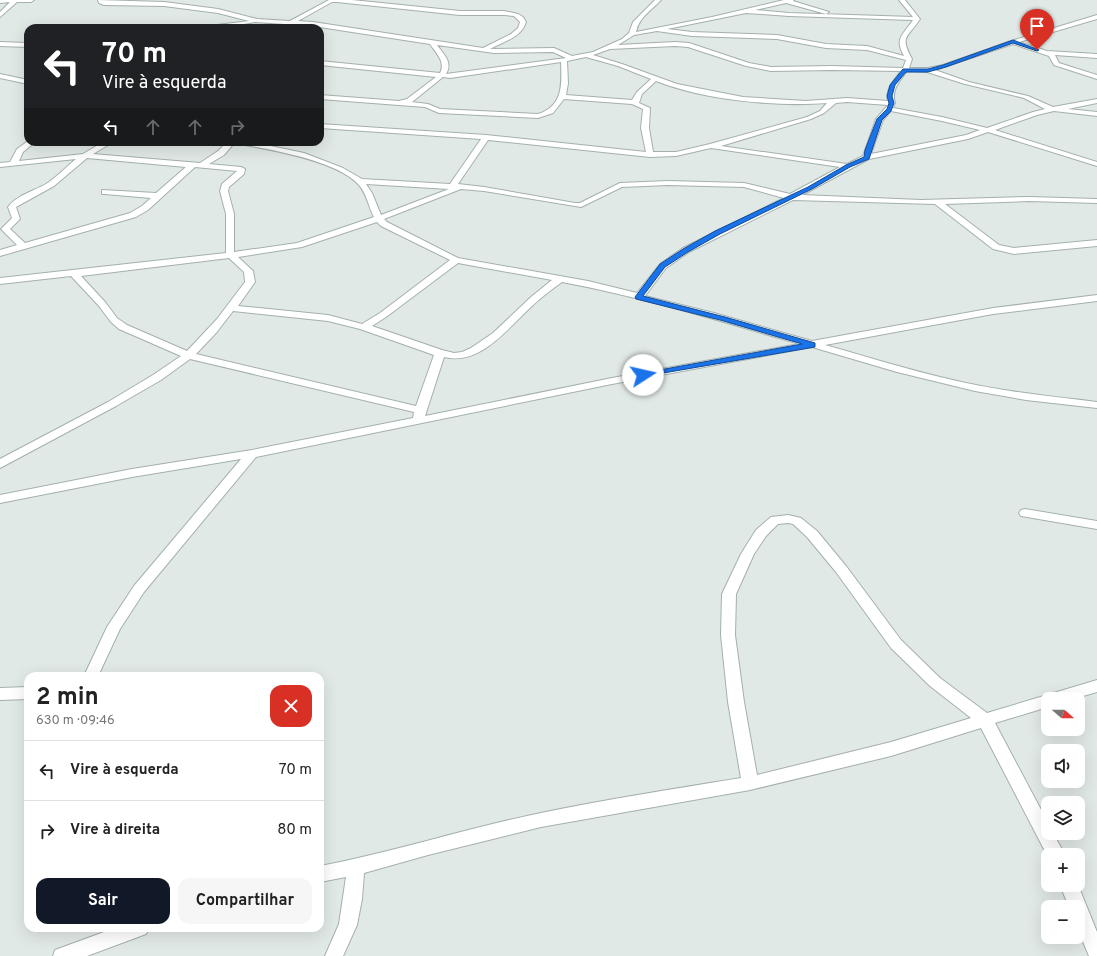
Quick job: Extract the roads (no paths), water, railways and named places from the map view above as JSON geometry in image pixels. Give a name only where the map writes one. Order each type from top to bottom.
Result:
[{"type":"street","points":[[0,15],[15,0]]},
{"type":"street","points":[[0,1],[31,0]]},
{"type":"street","points":[[100,0],[104,3],[164,4],[203,9],[257,21],[290,24],[313,24]]},
{"type":"street","points":[[290,24],[302,18],[325,2],[337,0],[460,14],[504,13],[516,15],[521,18],[523,22],[521,29],[513,35],[483,50]]},
{"type":"street","points":[[632,34],[635,23],[658,0]]},
{"type":"street","points":[[902,0],[917,19]]},
{"type":"street","points":[[324,63],[442,75],[462,75],[586,55],[611,47],[632,34],[659,30],[789,1],[817,8],[833,16]]},
{"type":"street","points":[[746,11],[833,16],[884,16],[917,19]]},
{"type":"street","points":[[611,47],[675,44],[688,45],[748,65],[771,70],[832,68],[928,70],[945,66],[1013,42],[1097,17]]},
{"type":"street","points":[[867,158],[868,150],[880,119],[890,106],[890,96],[893,85],[905,70],[909,59],[902,46],[902,42],[907,32],[917,19]]},
{"type":"street","points":[[1087,20],[1097,21]]},
{"type":"street","points":[[236,24],[257,21]]},
{"type":"street","points":[[324,26],[483,50],[505,52],[554,50],[560,52],[567,59],[562,97],[551,112],[538,116],[440,111],[426,105],[404,102],[324,97]]},
{"type":"street","points":[[659,30],[692,34],[777,37],[830,47],[867,48],[909,59]]},
{"type":"street","points":[[404,102],[409,101],[442,75],[446,68],[445,61],[432,42]]},
{"type":"street","points":[[1013,42],[1048,53],[1097,56]]},
{"type":"street","points":[[0,44],[24,45]]},
{"type":"street","points":[[1048,53],[1052,55],[1056,64],[1097,77]]},
{"type":"street","points":[[586,55],[675,86],[743,99],[806,103],[847,100],[890,106],[988,130],[1097,164]]},
{"type":"street","points":[[928,70],[967,83],[1026,96],[1051,109],[1097,114]]},
{"type":"street","points":[[0,76],[24,81]]},
{"type":"street","points":[[635,102],[641,90],[655,79]]},
{"type":"street","points":[[562,97],[635,102],[635,104],[647,108],[644,128],[650,155]]},
{"type":"street","points":[[639,297],[663,266],[686,250],[810,188],[848,166],[867,158],[957,139],[1051,109],[1097,101]]},
{"type":"street","points":[[324,126],[558,144],[650,155],[676,154],[712,146],[809,118],[822,112],[834,102]]},
{"type":"street","points":[[0,281],[230,256],[299,245],[426,202],[456,187],[486,138]]},
{"type":"street","points":[[14,164],[20,151],[26,146]]},
{"type":"street","points":[[22,245],[5,229],[16,219],[12,207],[21,200],[50,184],[99,146]]},
{"type":"street","points":[[202,165],[221,153],[228,146]]},
{"type":"street","points":[[266,146],[324,162],[360,181],[372,198],[378,218],[384,224],[456,260],[496,269],[560,279],[639,297],[745,324],[901,370],[975,388],[1026,397],[1097,405]]},
{"type":"street","points":[[712,146],[848,166]]},
{"type":"street","points":[[0,165],[85,156],[241,169],[241,172],[226,186],[224,191],[224,196],[230,214],[230,256]]},
{"type":"street","points":[[0,252],[22,245],[73,233],[133,215],[145,208],[193,165]]},
{"type":"street","points":[[360,181],[413,183],[505,192],[575,205],[581,205],[620,185],[668,183],[744,185],[791,197],[936,202],[1022,199],[1097,201]]},
{"type":"street","points":[[105,192],[158,196]]},
{"type":"street","points":[[936,202],[964,221],[996,246],[1004,250],[1014,251],[1097,243]]},
{"type":"street","points":[[0,464],[114,403],[164,374],[188,355],[232,308],[250,282],[248,271],[230,256]]},
{"type":"street","points":[[364,327],[403,301],[456,260]]},
{"type":"street","points":[[74,274],[102,304],[114,320],[123,327],[188,355],[420,415]]},
{"type":"street","points":[[232,308],[328,318],[364,327],[440,353],[454,356],[466,355],[501,331],[534,299],[560,279]]},
{"type":"street","points":[[0,499],[132,473],[252,454],[420,415],[993,311],[1097,298]]},
{"type":"street","points":[[420,415],[440,353]]},
{"type":"street","points":[[93,672],[114,628],[139,589],[252,454]]},
{"type":"street","points":[[1025,513],[1097,524]]},
{"type":"street","points":[[750,783],[736,702],[729,643],[729,594],[748,554],[762,533],[775,520],[788,519],[798,521],[812,534],[841,569],[896,644],[935,682],[985,720],[1052,848]]},
{"type":"street","points":[[1077,692],[1097,686]]},
{"type":"street","points":[[0,694],[24,693]]},
{"type":"street","points":[[324,873],[356,867],[541,820],[750,783],[891,749],[1041,702]]},
{"type":"street","points":[[334,956],[348,925],[353,899],[356,867]]},
{"type":"street","points":[[1085,924],[1097,954]]},
{"type":"street","points":[[62,956],[129,932]]}]
